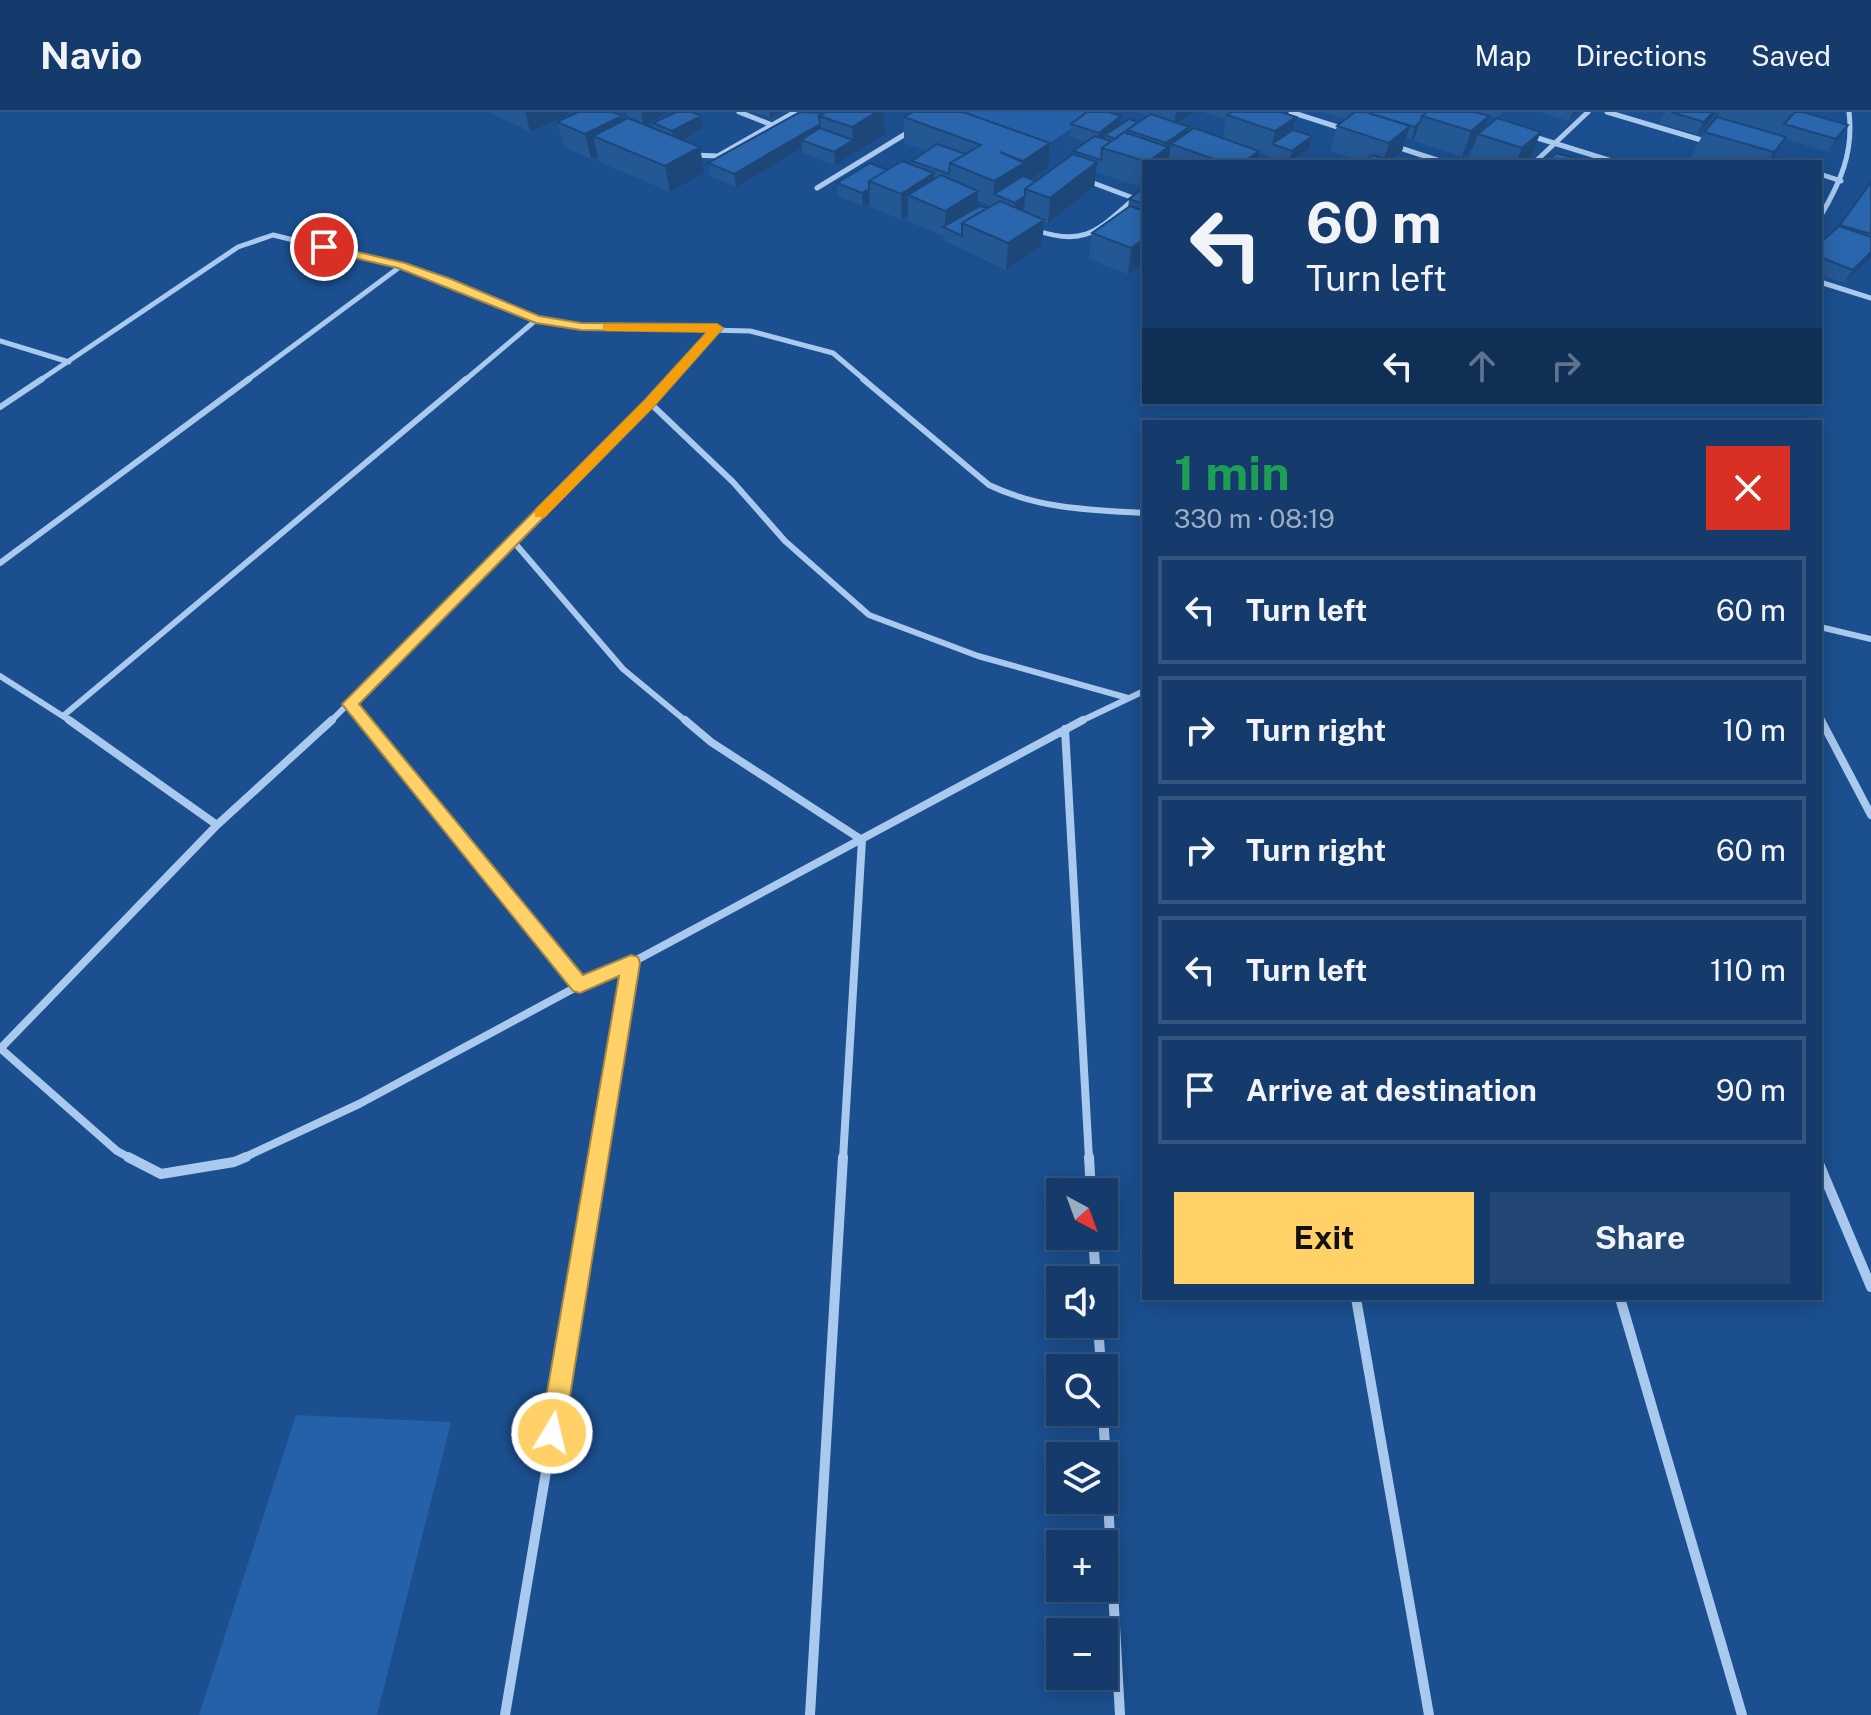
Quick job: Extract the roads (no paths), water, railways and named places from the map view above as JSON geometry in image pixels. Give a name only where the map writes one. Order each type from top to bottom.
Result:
[{"type":"street","points":[[739,112],[772,125]]},
{"type":"street","points":[[683,152],[708,158],[718,156],[795,112]]},
{"type":"street","points":[[1291,112],[1360,135]]},
{"type":"street","points":[[1537,160],[1588,112]]},
{"type":"street","points":[[1607,112],[1721,145]]},
{"type":"street","points":[[1822,214],[1841,181],[1854,137],[1849,112]]},
{"type":"street","points":[[817,188],[917,127]]},
{"type":"street","points":[[1839,133],[1854,137]]},
{"type":"street","points":[[1525,135],[1608,160]]},
{"type":"street","points":[[1388,144],[1437,160]]},
{"type":"street","points":[[859,163],[873,168]]},
{"type":"street","points":[[1822,175],[1841,181]]},
{"type":"street","points":[[1076,176],[1142,201]]},
{"type":"street","points":[[1030,228],[1058,239],[1088,238],[1135,199]]},
{"type":"street","points":[[0,407],[238,247],[273,235],[401,266],[469,289],[536,320],[581,327],[750,331],[833,353],[989,485],[1014,499],[1044,507],[1142,513]]},
{"type":"street","points":[[0,563],[401,266]]},
{"type":"street","points":[[1822,283],[1871,298]]},
{"type":"street","points":[[63,716],[536,320]]},
{"type":"street","points":[[717,328],[650,403],[513,541],[350,704],[217,825],[0,1049],[117,1151],[161,1174],[234,1162],[359,1104],[580,985],[631,963],[1065,729],[1142,692]]},
{"type":"street","points":[[0,341],[69,362]]},
{"type":"street","points":[[650,403],[733,482],[785,541],[869,615],[978,656],[1129,698]]},
{"type":"street","points":[[513,541],[623,669],[711,742],[862,840]]},
{"type":"street","points":[[1822,627],[1871,639]]},
{"type":"street","points":[[0,676],[63,716],[217,825]]},
{"type":"street","points":[[350,704],[580,985]]},
{"type":"street","points":[[1822,723],[1871,815]]},
{"type":"street","points":[[1065,729],[1090,1178]]},
{"type":"street","points":[[810,1715],[862,840]]},
{"type":"street","points":[[505,1715],[631,963]]},
{"type":"street","points":[[1822,1171],[1871,1287]]},
{"type":"street","points":[[1356,1300],[1429,1715]]},
{"type":"street","points":[[1621,1300],[1742,1715]]},
{"type":"street","points":[[1104,1426],[1120,1715]]}]
